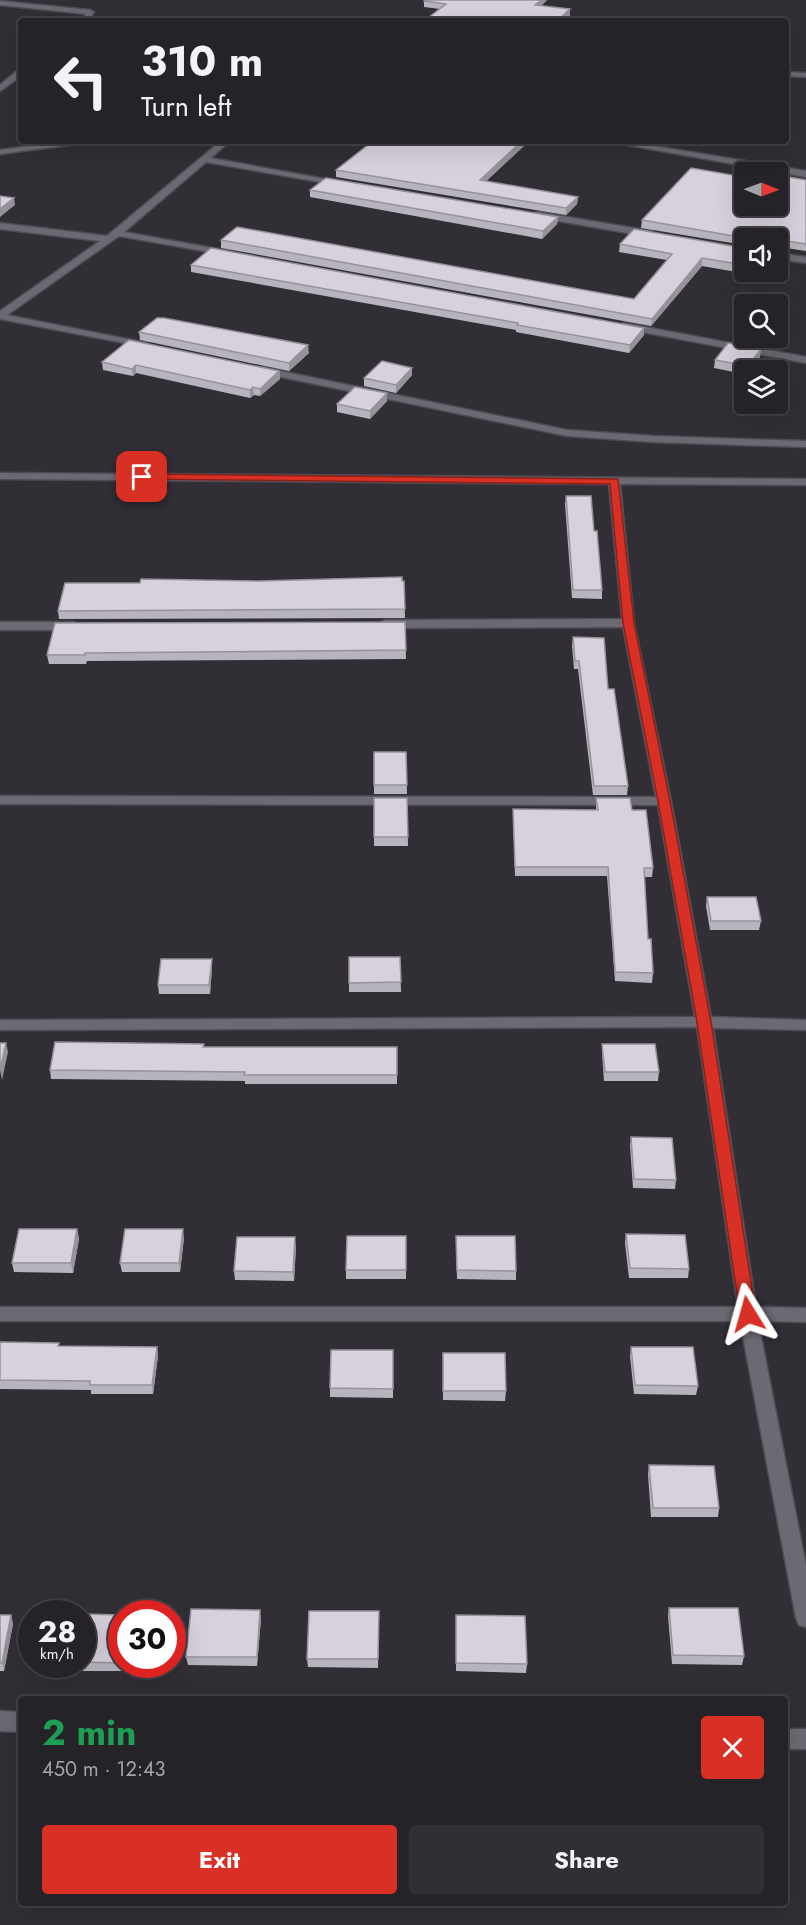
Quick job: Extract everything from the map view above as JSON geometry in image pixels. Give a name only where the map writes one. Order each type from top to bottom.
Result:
[{"type":"street","points":[[0,3],[90,12],[88,18]]},
{"type":"street","points":[[0,89],[18,74]]},
{"type":"street","points":[[789,74],[806,75]]},
{"type":"street","points":[[0,152],[62,144]]},
{"type":"street","points":[[0,316],[113,236],[222,144]]},
{"type":"street","points":[[627,144],[806,174]]},
{"type":"street","points":[[204,159],[357,185]]},
{"type":"street","points":[[533,214],[662,236]]},
{"type":"street","points":[[0,226],[113,236],[245,257]]},
{"type":"street","points":[[788,258],[806,260]]},
{"type":"street","points":[[0,316],[162,350]]},
{"type":"street","points":[[619,325],[806,360]]},
{"type":"street","points":[[254,369],[567,433],[653,439],[806,444]]},
{"type":"street","points":[[0,476],[806,482]]},
{"type":"street","points":[[614,481],[628,623],[664,801],[704,1022],[748,1314],[806,1618]]},
{"type":"street","points":[[367,624],[628,623]]},
{"type":"street","points":[[0,626],[83,626]]},
{"type":"street","points":[[0,800],[664,801]]},
{"type":"street","points":[[0,1024],[704,1022],[806,1025]]},
{"type":"street","points":[[0,1314],[806,1315]]},
{"type":"street","points":[[0,1721],[18,1722]]},
{"type":"street","points":[[788,1739],[806,1739]]},
{"type":"building","points":[[541,0],[535,5],[570,9],[560,18],[428,18],[446,4],[424,1]]},
{"type":"building","points":[[369,144],[519,144],[480,180],[578,197],[566,208],[336,170]]},
{"type":"building","points":[[691,168],[734,175],[734,216],[788,216],[788,177],[806,180],[806,244],[788,241],[788,228],[734,228],[734,236],[642,220]]},
{"type":"building","points":[[326,178],[558,217],[543,231],[310,190]]},
{"type":"building","points":[[0,196],[14,198],[0,209]]},
{"type":"building","points":[[237,227],[634,299],[672,254],[620,244],[634,229],[734,246],[734,263],[702,258],[652,319],[221,240]]},
{"type":"building","points":[[211,248],[644,328],[630,345],[191,265]]},
{"type":"building","points":[[157,318],[308,345],[289,363],[139,332]]},
{"type":"building","points":[[129,340],[279,371],[260,389],[253,387],[250,390],[136,365],[132,369],[102,362]]},
{"type":"building","points":[[728,343],[734,344],[734,348],[761,349],[753,360],[734,360],[734,363],[715,360]]},
{"type":"building","points":[[382,361],[412,368],[396,385],[364,378]]},
{"type":"building","points":[[355,387],[387,393],[370,411],[337,404]]},
{"type":"building","points":[[566,496],[591,496],[594,531],[597,531],[602,590],[573,590]]},
{"type":"building","points":[[402,577],[405,609],[58,611],[65,583],[140,583],[141,579],[259,581]]},
{"type":"building","points":[[405,622],[406,650],[47,655],[55,623]]},
{"type":"building","points":[[573,637],[604,638],[608,689],[614,689],[628,786],[594,786],[579,661],[575,661]]},
{"type":"building","points":[[374,752],[406,752],[407,785],[374,785]]},
{"type":"building","points":[[374,798],[407,798],[408,837],[374,837]]},
{"type":"building","points":[[596,798],[630,798],[632,810],[646,810],[653,868],[644,868],[648,939],[651,939],[653,973],[615,972],[608,867],[515,867],[513,809],[598,810]]},
{"type":"building","points":[[707,897],[756,897],[761,921],[711,921]]},
{"type":"building","points":[[349,957],[400,957],[401,982],[349,983]]},
{"type":"building","points":[[161,959],[212,959],[209,985],[158,985]]},
{"type":"building","points":[[55,1042],[204,1044],[203,1047],[397,1047],[397,1075],[244,1075],[245,1072],[50,1070]]},
{"type":"building","points":[[0,1043],[6,1043],[0,1070]]},
{"type":"building","points":[[602,1044],[655,1044],[659,1072],[605,1072]]},
{"type":"building","points":[[631,1137],[672,1138],[676,1180],[634,1179]]},
{"type":"building","points":[[19,1229],[77,1229],[71,1263],[12,1263]]},
{"type":"building","points":[[125,1229],[183,1229],[179,1263],[120,1263]]},
{"type":"building","points":[[626,1234],[685,1235],[689,1269],[630,1268]]},
{"type":"building","points":[[347,1236],[406,1236],[406,1270],[346,1270]]},
{"type":"building","points":[[456,1236],[515,1236],[516,1271],[457,1270]]},
{"type":"building","points":[[237,1237],[295,1237],[293,1272],[234,1271]]},
{"type":"building","points":[[0,1342],[59,1343],[58,1346],[157,1347],[152,1385],[90,1385],[90,1381],[0,1380]]},
{"type":"building","points":[[631,1347],[693,1347],[698,1386],[635,1385]]},
{"type":"building","points":[[331,1350],[393,1350],[393,1389],[330,1388]]},
{"type":"building","points":[[443,1353],[505,1353],[506,1391],[443,1391]]},
{"type":"building","points":[[649,1465],[714,1466],[719,1508],[653,1508]]},
{"type":"building","points":[[669,1608],[738,1608],[744,1656],[673,1655]]},
{"type":"building","points":[[191,1609],[260,1610],[257,1657],[186,1657]]},
{"type":"building","points":[[309,1611],[379,1611],[378,1659],[307,1659]]},
{"type":"building","points":[[96,1614],[108,1615],[108,1663],[96,1662]]},
{"type":"building","points":[[0,1615],[11,1615],[2,1663],[0,1663]]},
{"type":"building","points":[[456,1615],[525,1616],[527,1664],[456,1663]]},
{"type":"route","points":[[142,477],[614,481],[628,623],[664,801],[704,1022],[748,1314]]}]
